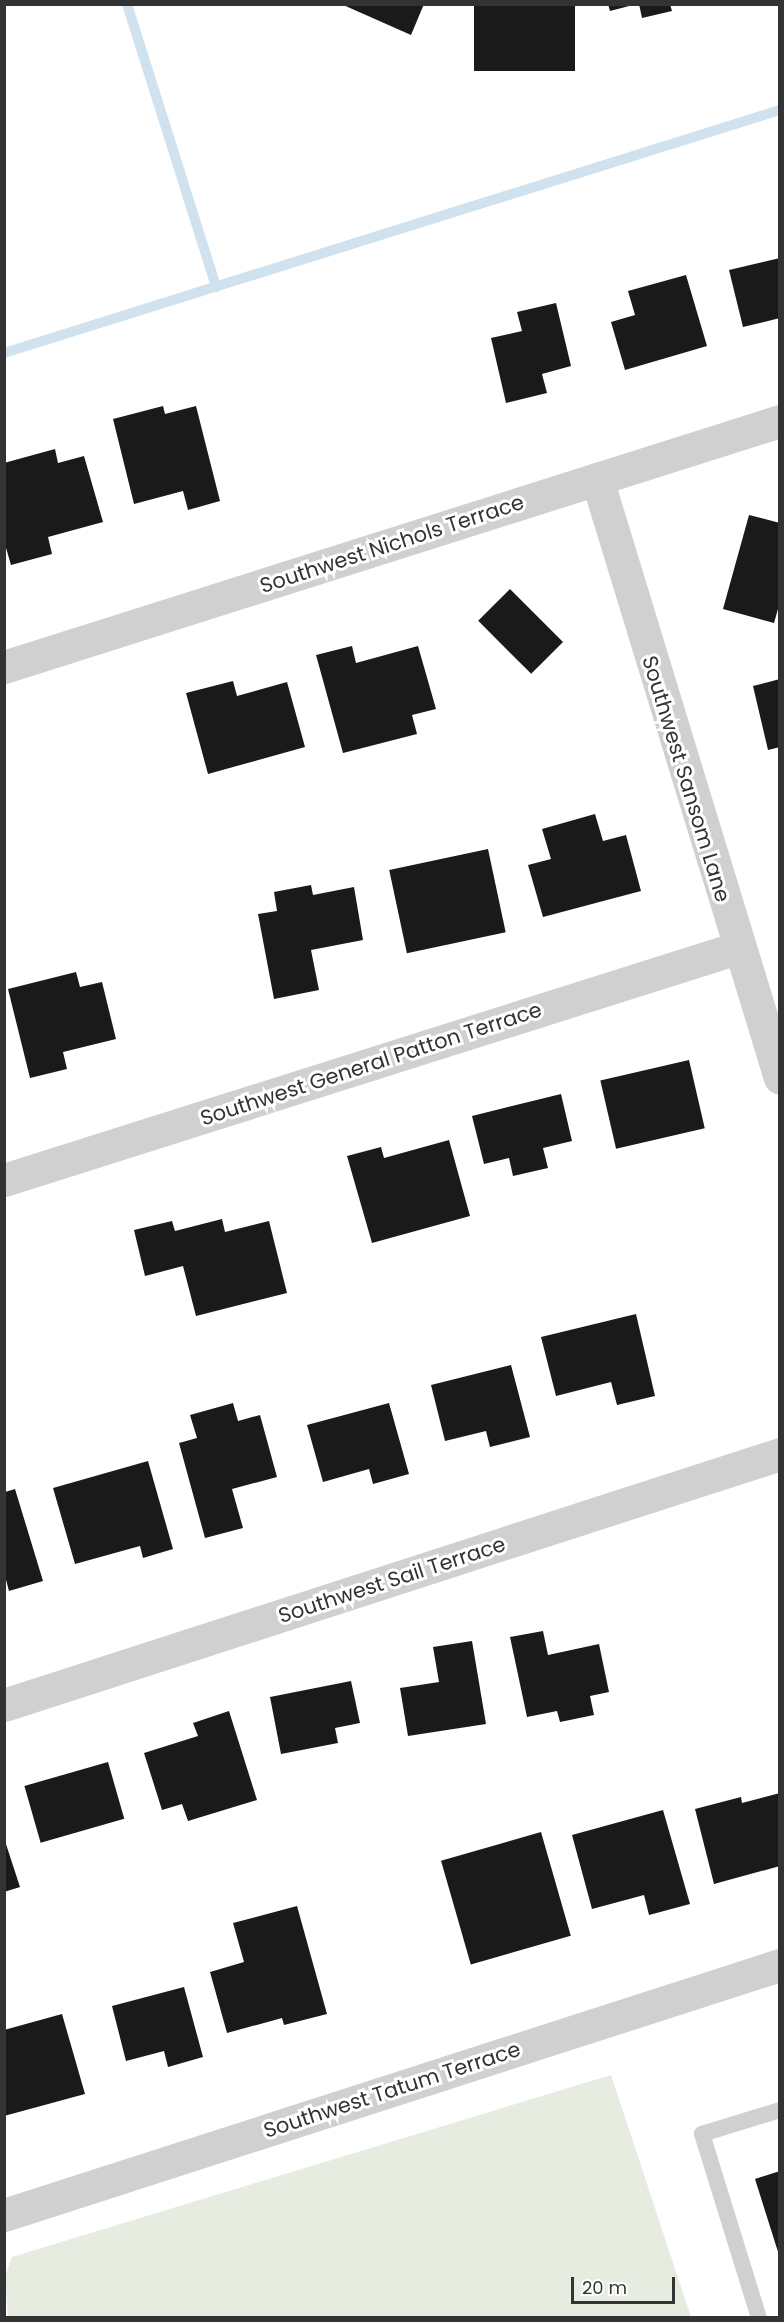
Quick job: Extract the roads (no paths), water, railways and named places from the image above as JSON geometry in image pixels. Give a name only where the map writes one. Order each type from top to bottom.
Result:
[{"type":"street","name":"Southwest Nichols Terrace","points":[[4,667],[780,421]]},
{"type":"street","name":"Southwest Sansom Lane","points":[[597,479],[737,948],[780,1078]]},
{"type":"street","name":"Southwest General Patton Terrace","points":[[4,1180],[737,948]]},
{"type":"street","name":"Southwest Sail Terrace","points":[[4,1705],[780,1454]]},
{"type":"street","name":"Southwest Tatum Terrace","points":[[4,2215],[780,1965]]},
{"type":"lane","points":[[759,2318],[702,2134],[780,2110]]},
{"type":"waterway","points":[[127,4],[216,287]]},
{"type":"waterway","points":[[4,353],[780,110]]}]
